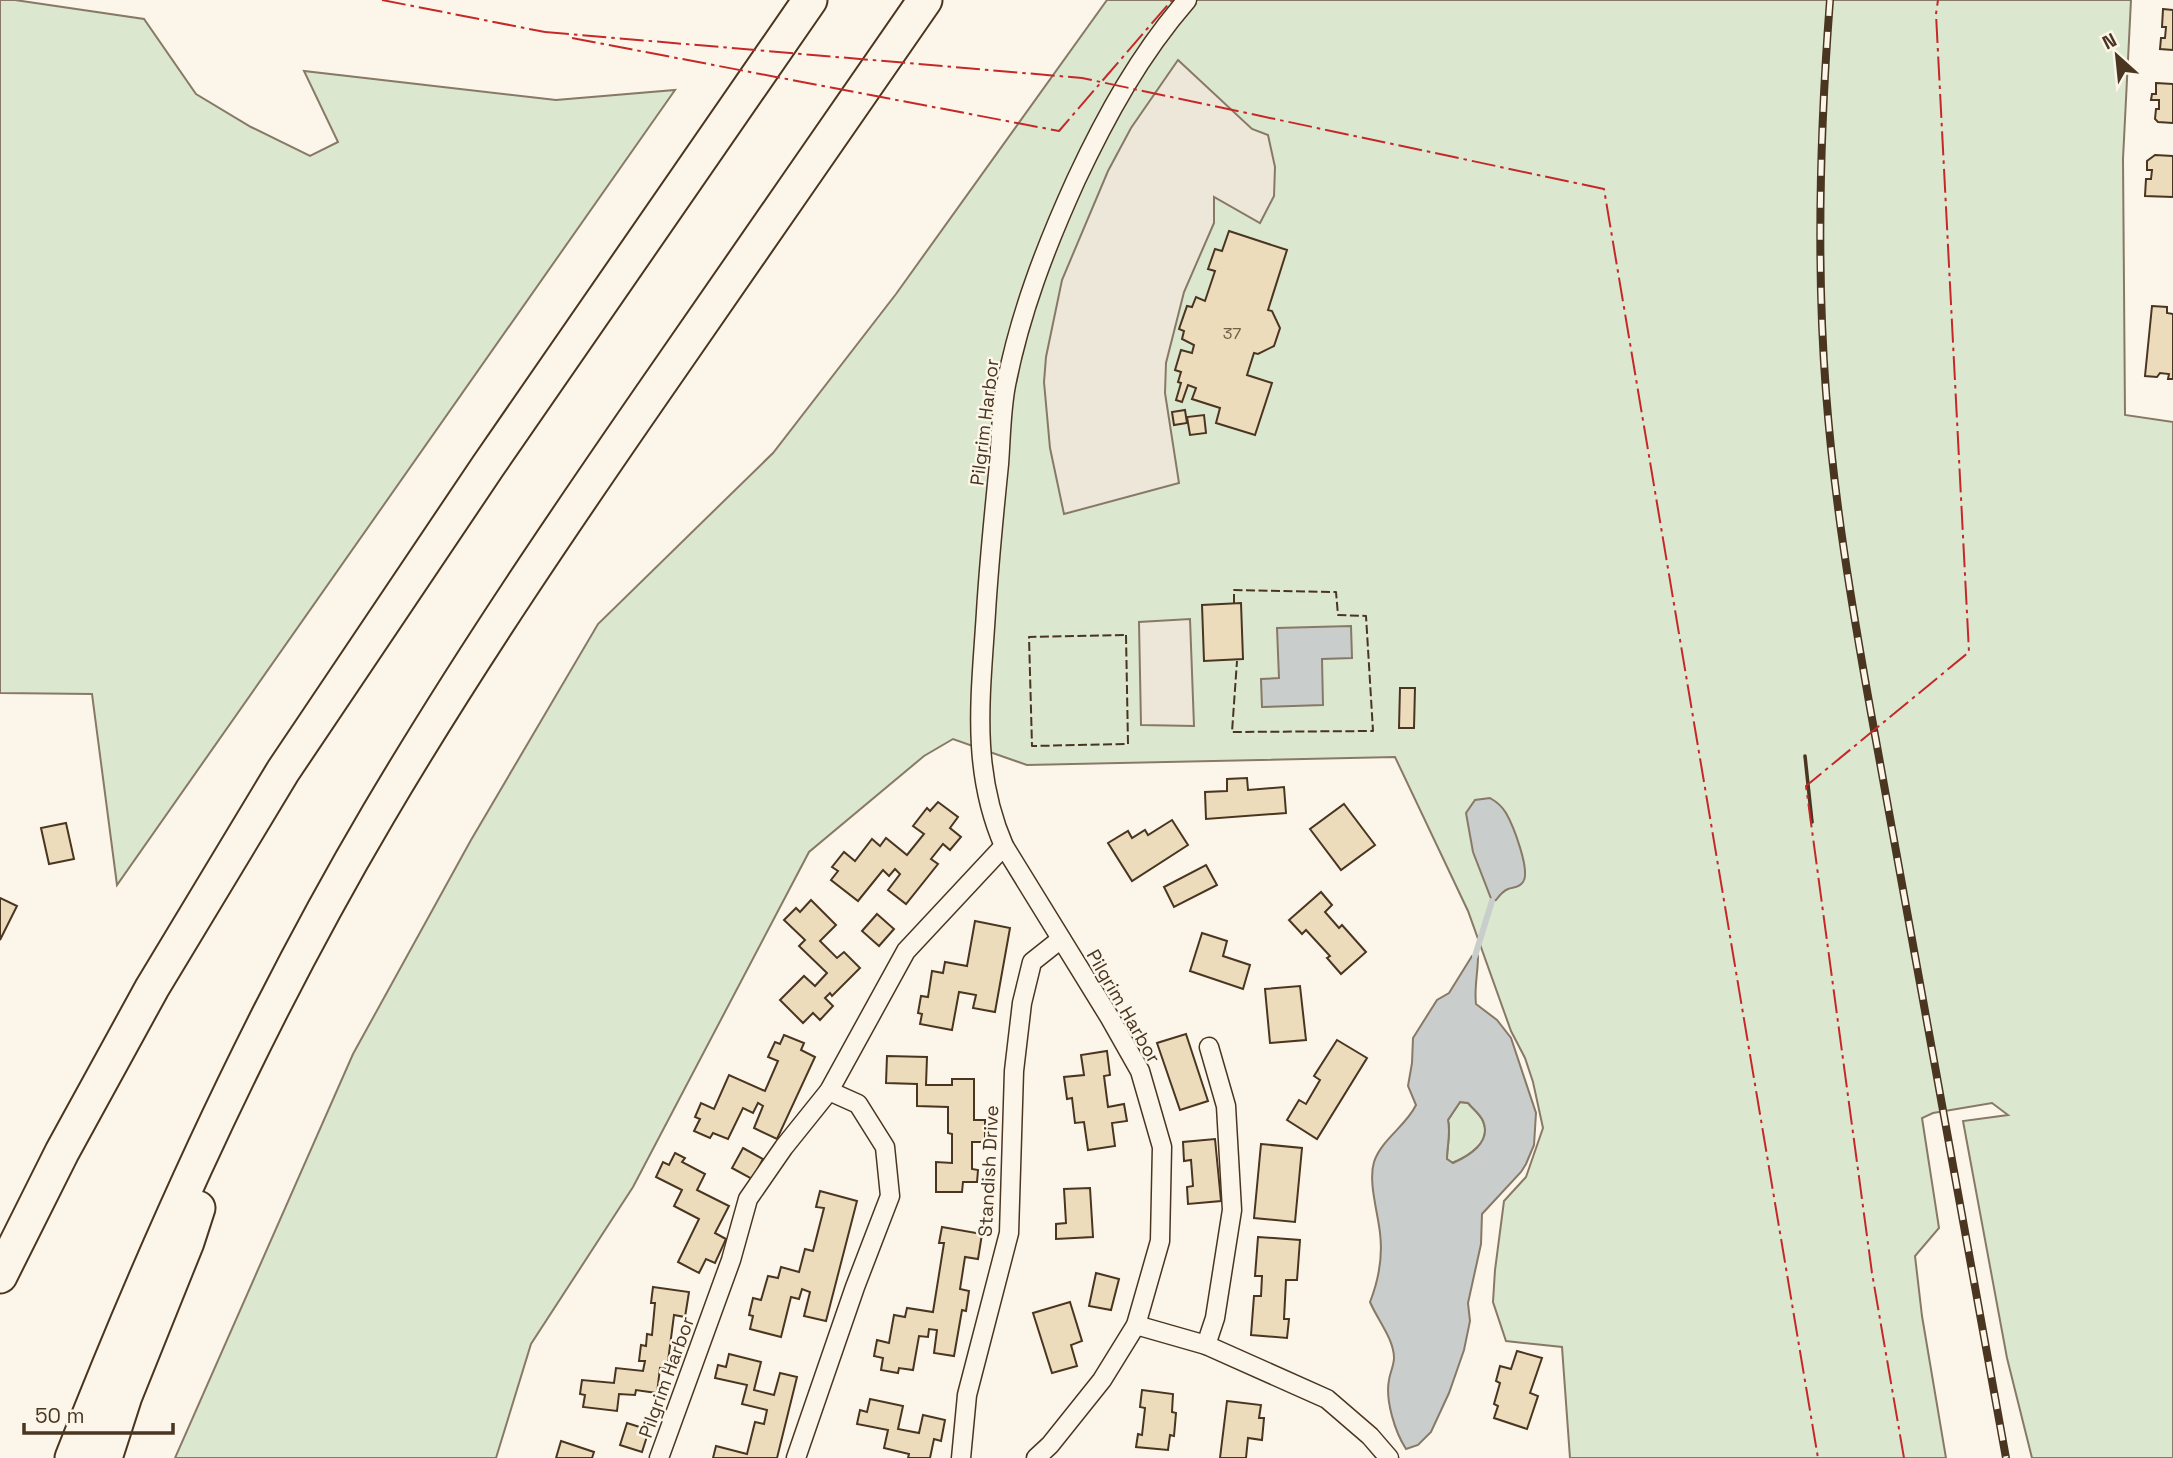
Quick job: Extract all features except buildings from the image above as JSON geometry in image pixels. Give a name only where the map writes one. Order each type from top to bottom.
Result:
[{"type":"highway","points":[[0,1276],[69,1140],[152,988],[283,771],[503,444],[810,0]]},
{"type":"highway","points":[[72,1458],[129,1317],[208,1138],[268,1016],[340,883],[461,678],[553,537],[925,0]]},
{"type":"highway","points":[[106,1458],[143,1349],[194,1223],[203,1182],[208,1138]]},
{"type":"street","name":"Pilgrim Harbor","points":[[1036,1458],[1056,1452],[1136,1325],[1160,1241],[1161,1147],[1140,1071],[1110,1017],[1004,846],[992,819],[983,774],[979,728],[989,568],[1006,387],[1019,331],[1043,256],[1080,172],[1102,125],[1126,85],[1158,34],[1186,0]]},
{"type":"street","name":"Pilgrim Harbor","points":[[659,1458],[731,1260],[748,1199],[784,1147],[829,1091],[906,951],[1004,846]]},
{"type":"street","name":"Standish Drive","points":[[961,1458],[967,1395],[1009,1233],[1014,1072],[1022,1003],[1032,962],[1061,939]]},
{"type":"street","points":[[1206,1345],[1215,1318],[1232,1210],[1226,1106],[1209,1047]]},
{"type":"street","points":[[796,1458],[855,1287],[890,1196],[885,1147],[858,1104],[829,1091]]},
{"type":"street","points":[[1136,1325],[1206,1345],[1327,1399],[1370,1436],[1389,1458]]},
{"type":"green space","points":[[0,0],[144,19],[196,94],[251,127],[310,156],[338,142],[304,71],[556,100],[675,90],[117,885],[92,694],[0,693]]},
{"type":"green space","points":[[1107,0],[2131,0],[2123,159],[2125,415],[2173,422],[2173,1458],[2032,1458],[2007,1358],[1963,1121],[2008,1115],[1992,1103],[1933,1113],[1922,1118],[1939,1228],[1915,1256],[1922,1316],[1946,1458],[1570,1458],[1562,1347],[1506,1341],[1493,1302],[1504,1201],[1526,1177],[1543,1128],[1533,1082],[1525,1058],[1511,1031],[1468,911],[1395,757],[1027,765],[953,739],[924,756],[809,852],[633,1187],[531,1344],[496,1458],[175,1458],[353,1054],[471,840],[598,624],[773,453],[896,294]]},
{"type":"green space","points":[[1460,1102],[1468,1103],[1480,1116],[1485,1129],[1482,1142],[1472,1152],[1452,1163],[1447,1159],[1448,1120]]},
{"type":"shaded area","points":[[1178,60],[1252,129],[1268,135],[1275,167],[1274,196],[1260,223],[1214,197],[1214,223],[1184,292],[1166,363],[1165,393],[1179,483],[1064,514],[1050,448],[1044,382],[1046,357],[1062,280],[1108,171],[1131,128]]},
{"type":"shaded area","points":[[1190,619],[1194,726],[1141,725],[1139,622]]},
{"type":"shaded area","points":[[1351,626],[1352,658],[1322,659],[1323,705],[1262,707],[1261,679],[1279,678],[1277,628]]},
{"type":"shaded area","points":[[1490,798],[1501,806],[1509,819],[1525,868],[1521,884],[1506,890],[1492,901],[1473,852],[1466,813],[1475,800]]},
{"type":"shaded area","points":[[1472,956],[1478,956],[1476,1004],[1497,1020],[1511,1038],[1536,1113],[1534,1145],[1521,1172],[1482,1214],[1481,1244],[1468,1303],[1470,1321],[1464,1350],[1449,1393],[1431,1432],[1418,1445],[1406,1449],[1398,1434],[1388,1397],[1393,1351],[1370,1302],[1381,1259],[1372,1170],[1377,1154],[1416,1105],[1408,1086],[1413,1038],[1437,1000],[1449,993]],"holes":[[[1460,1102],[1468,1103],[1483,1121],[1484,1135],[1482,1142],[1472,1152],[1453,1163],[1447,1159],[1448,1120]]]},
{"type":"waterway","points":[[1475,956],[1492,901]]},
{"type":"railway","points":[[1830,0],[1820,246],[1826,392],[1834,473],[1864,673],[2006,1458]]},
{"type":"fence","points":[[1234,603],[1234,590],[1336,592],[1338,615],[1366,616],[1373,731],[1232,732],[1237,661]]},
{"type":"fence","points":[[1126,635],[1128,744],[1032,746],[1029,637],[1126,635]]},
{"type":"wall","points":[[1805,756],[1812,822]]},
{"type":"power","points":[[382,0],[545,32]]},
{"type":"power","points":[[572,38],[1059,131],[1172,0]]},
{"type":"power","points":[[1904,1458],[1872,1273],[1806,786],[1969,652],[1936,14],[1938,0]]},
{"type":"power","points":[[545,32],[1082,78],[1604,189],[1818,1458]]}]
